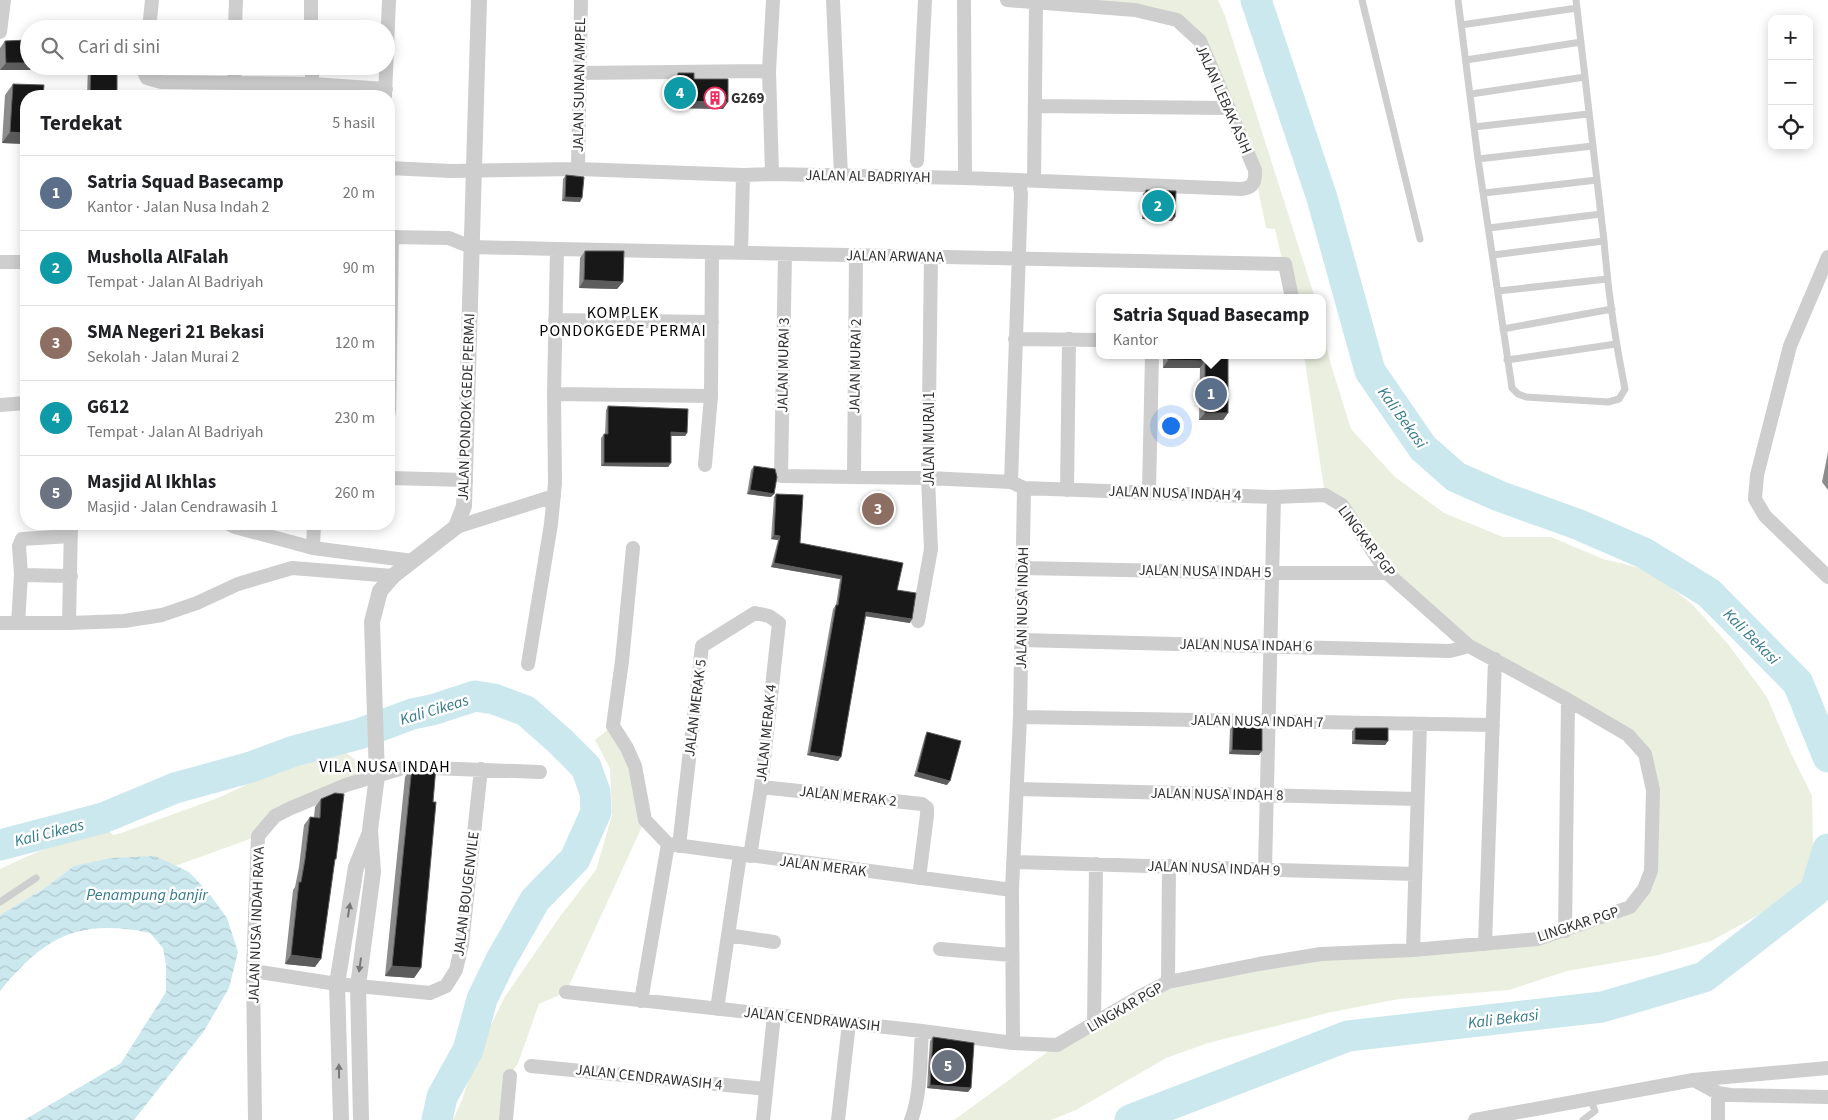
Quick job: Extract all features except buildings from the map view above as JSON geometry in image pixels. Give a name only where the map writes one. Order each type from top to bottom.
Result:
[{"type":"street","points":[[0,32],[4,0]]},
{"type":"street","points":[[151,20],[152,0]]},
{"type":"street","points":[[235,20],[236,0]]},
{"type":"street","points":[[311,0],[311,20]]},
{"type":"street","points":[[388,20],[389,0]]},
{"type":"street","name":"JALAN PONDOK GEDE PERMAI","points":[[456,527],[464,506],[466,480],[479,0]]},
{"type":"street","name":"JALAN SUNAN AMPEL","points":[[578,169],[581,0]]},
{"type":"street","points":[[772,174],[769,71],[773,0]]},
{"type":"street","points":[[832,0],[841,175]]},
{"type":"street","points":[[917,161],[924,0]]},
{"type":"street","points":[[964,0],[965,178]]},
{"type":"street","name":"JALAN LEBAK ASIH","points":[[1007,0],[1135,10],[1177,20],[1200,41],[1255,170],[1256,178]]},
{"type":"street","points":[[1034,181],[1036,2]]},
{"type":"street","points":[[580,73],[769,71]]},
{"type":"street","points":[[147,75],[147,78],[161,82],[312,84],[361,90]]},
{"type":"street","points":[[234,75],[234,83]]},
{"type":"street","points":[[312,75],[312,84]]},
{"type":"street","points":[[386,90],[387,75]]},
{"type":"street","points":[[1035,106],[1229,108]]},
{"type":"street","name":"JALAN AL BADRIYAH","points":[[395,168],[451,171],[578,169],[743,175],[965,178],[1241,189],[1252,186],[1256,178]]},
{"type":"street","points":[[741,253],[743,175]]},
{"type":"street","name":"JALAN NUSA INDAH","points":[[1013,1043],[1012,890],[1020,717],[1022,568],[1017,485],[1015,340],[1021,194],[1019,181]]},
{"type":"street","name":"JALAN ARWANA","points":[[395,237],[449,238],[471,247],[557,250],[1285,264],[1291,294]]},
{"type":"street","points":[[528,664],[555,483],[554,394],[557,250]]},
{"type":"street","points":[[705,465],[711,396],[712,253]]},
{"type":"street","name":"JALAN MURAI 3","points":[[781,476],[785,254]]},
{"type":"street","name":"JALAN MURAI 2","points":[[854,477],[856,255]]},
{"type":"street","name":"JALAN MURAI 1","points":[[918,621],[931,549],[928,478],[931,257]]},
{"type":"street","points":[[1828,257],[1790,346],[1757,475],[1756,499],[1765,516],[1828,577]]},
{"type":"street","points":[[0,262],[20,262]]},
{"type":"street","points":[[555,320],[712,322]]},
{"type":"street","points":[[1015,340],[1096,340]]},
{"type":"street","points":[[1067,490],[1069,340]]},
{"type":"street","points":[[1149,491],[1152,359]]},
{"type":"street","points":[[554,394],[711,396]]},
{"type":"street","points":[[0,406],[20,404]]},
{"type":"street","name":"JALAN NUSA INDAH 4","points":[[781,476],[928,478],[1067,490],[1149,491],[1274,497],[1325,495]]},
{"type":"street","points":[[395,478],[466,480]]},
{"type":"street","name":"LINGKAR PGP","points":[[1057,1045],[1168,982],[1322,954],[1413,950],[1538,939],[1630,907],[1644,889],[1651,871],[1653,799],[1653,790],[1645,754],[1628,735],[1469,646],[1388,572],[1342,505],[1325,495]]},
{"type":"street","points":[[361,1120],[358,986],[373,872],[370,830],[377,770],[372,622],[380,591],[393,576],[456,527],[554,496]]},
{"type":"street","points":[[1265,869],[1274,497]]},
{"type":"street","points":[[18,623],[21,575],[19,546],[22,539],[71,530],[69,624]]},
{"type":"street","points":[[250,530],[313,548],[414,561]]},
{"type":"street","points":[[313,548],[314,530]]},
{"type":"street","points":[[633,548],[614,726],[635,766],[645,820],[673,845],[641,1001]]},
{"type":"street","points":[[0,623],[69,624],[124,621],[162,615],[197,603],[238,584],[292,568],[393,576]]},
{"type":"street","name":"JALAN NUSA INDAH 5","points":[[1022,568],[1388,572]]},
{"type":"street","points":[[21,575],[71,576]]},
{"type":"street","name":"JALAN MERAK 5","points":[[673,845],[702,646],[754,613],[769,616]]},
{"type":"street","name":"JALAN MERAK 4","points":[[717,1009],[728,935],[760,787],[779,623],[769,616]]},
{"type":"street","name":"JALAN NUSA INDAH 6","points":[[1021,640],[1450,651],[1469,646]]},
{"type":"street","points":[[1486,944],[1495,659]]},
{"type":"street","points":[[1565,931],[1568,700]]},
{"type":"street","name":"JALAN NUSA INDAH 7","points":[[1020,717],[1493,725]]},
{"type":"street","points":[[1413,950],[1420,724]]},
{"type":"street","points":[[377,770],[406,767],[540,772]]},
{"type":"street","name":"JALAN BOUGENVILE","points":[[252,971],[337,984],[430,993],[446,986],[456,970],[462,944],[481,769]]},
{"type":"street","name":"JALAN NUSA INDAH RAYA","points":[[256,1120],[252,971],[258,836],[275,816],[377,770]]},
{"type":"street","name":"JALAN MERAK 2","points":[[760,787],[922,804],[927,808],[927,815],[919,878]]},
{"type":"street","name":"JALAN NUSA INDAH 8","points":[[1017,789],[1418,799]]},
{"type":"street","points":[[340,1120],[337,984],[356,867],[370,830]]},
{"type":"street","name":"JALAN MERAK","points":[[673,845],[1012,890]]},
{"type":"street","name":"JALAN NUSA INDAH 9","points":[[1014,862],[1415,874]]},
{"type":"street","points":[[1094,1024],[1096,864]]},
{"type":"street","points":[[1168,982],[1169,866]]},
{"type":"street","points":[[728,935],[774,942]]},
{"type":"street","points":[[940,949],[1011,955]]},
{"type":"street","name":"JALAN CENDRAWASIH","points":[[566,992],[922,1031],[1013,1043],[1057,1045]]},
{"type":"street","points":[[763,1120],[774,1015]]},
{"type":"street","points":[[838,1120],[849,1023]]},
{"type":"street","points":[[913,1115],[919,1074],[922,1031]]},
{"type":"street","name":"JALAN CENDRAWASIH 4","points":[[531,1066],[766,1089]]},
{"type":"street","points":[[1475,1120],[1693,1080],[1828,1068]]},
{"type":"street","points":[[506,1120],[510,1076]]},
{"type":"street","points":[[1693,1080],[1718,1093],[1730,1096],[1828,1097]]},
{"type":"street","points":[[1718,1093],[1718,1120]]},
{"type":"lane","points":[[1362,0],[1420,239]]},
{"type":"lane","points":[[1458,0],[1461,26],[1471,94],[1478,158],[1512,388],[1518,394],[1526,397],[1608,402],[1620,399],[1625,389],[1616,344],[1607,279],[1576,4],[1461,26]]},
{"type":"lane","points":[[1466,60],[1581,42]]},
{"type":"lane","points":[[1471,94],[1585,77]]},
{"type":"lane","points":[[1474,127],[1588,114]]},
{"type":"lane","points":[[1478,158],[1593,146]]},
{"type":"lane","points":[[1484,193],[1597,180]]},
{"type":"lane","points":[[1489,228],[1601,214]]},
{"type":"lane","points":[[1493,254],[1604,241]]},
{"type":"lane","points":[[1498,291],[1607,279]]},
{"type":"lane","points":[[1503,329],[1612,310]]},
{"type":"lane","points":[[1507,360],[1616,344]]},
{"type":"lane","points":[[0,902],[36,878]]},
{"type":"lane","points":[[1590,1098],[1595,1111],[1595,1120]]},
{"type":"lane","points":[[1583,1120],[1595,1111]]},
{"type":"green space","points":[[1007,0],[1218,0],[1225,16],[1314,294],[1290,294],[1275,229],[1266,228],[1254,168],[1200,41],[1177,20]]},
{"type":"green space","points":[[1326,344],[1351,429],[1395,477],[1444,513],[1503,537],[1551,537],[1603,559],[1649,570],[1693,605],[1728,644],[1767,697],[1812,796],[1813,844],[1811,874],[1786,900],[1711,941],[1659,955],[1567,971],[1509,990],[1399,999],[1332,1012],[1208,1043],[1166,1058],[1076,1110],[1051,1120],[954,1120],[1057,1045],[1139,997],[1259,964],[1565,931],[1630,907],[1651,871],[1645,754],[1628,735],[1469,646],[1387,573],[1325,495],[1305,359],[1326,359]]},
{"type":"green space","points":[[613,726],[627,748],[645,820],[566,992],[539,1004],[518,1063],[510,1076],[506,1120],[453,1120],[462,1100],[477,1054],[504,998],[561,915],[596,870],[612,815],[610,768],[595,740]]},
{"type":"green space","points":[[341,749],[377,776],[291,808],[258,836],[175,866],[154,856],[74,866],[45,888],[0,915],[0,869],[37,852],[107,829],[113,835],[124,832],[218,798],[291,764]]},
{"type":"water","name":"Penampung banjir","points":[[155,856],[189,872],[208,892],[227,918],[238,952],[229,988],[204,1031],[134,1120],[24,1120],[121,1063],[166,992],[166,965],[163,948],[150,933],[103,928],[83,930],[65,936],[32,957],[0,991],[0,915],[45,888],[74,866],[111,858]]},
{"type":"waterway","name":"Kali Bekasi","points":[[1256,0],[1322,198],[1370,371],[1423,448],[1456,477],[1499,496],[1577,524],[1644,553],[1709,593],[1798,683],[1828,757]]},
{"type":"waterway","name":"Kali Cikeas","points":[[0,845],[103,818],[175,788],[251,767],[294,751],[359,734],[412,714],[432,710],[475,696],[494,699],[526,711],[586,767],[595,792],[596,812],[575,859],[535,900],[501,960],[482,999],[468,1050],[442,1097],[437,1120]]},
{"type":"waterway","name":"Kali Bekasi","points":[[1130,1120],[1348,1036],[1602,1007],[1704,977],[1815,891],[1828,849]]},
{"type":"place","name":"G612","points":[[680,93]]},
{"type":"place","name":"G269","points":[[715,98]]},
{"type":"place","name":"Musholla AlFalah","points":[[1158,206]]},
{"type":"place","name":"Satria Squad Basecamp","points":[[1211,394]]},
{"type":"place","name":"SMA Negeri 21 Bekasi","points":[[878,509]]},
{"type":"place","name":"Masjid Al Ikhlas","points":[[948,1066]]},
{"type":"district","name":"KOMPLEK PONDOKGEDE PERMAI","points":[[623,321]]},
{"type":"district","name":"VILA NUSA INDAH","points":[[385,766]]}]
